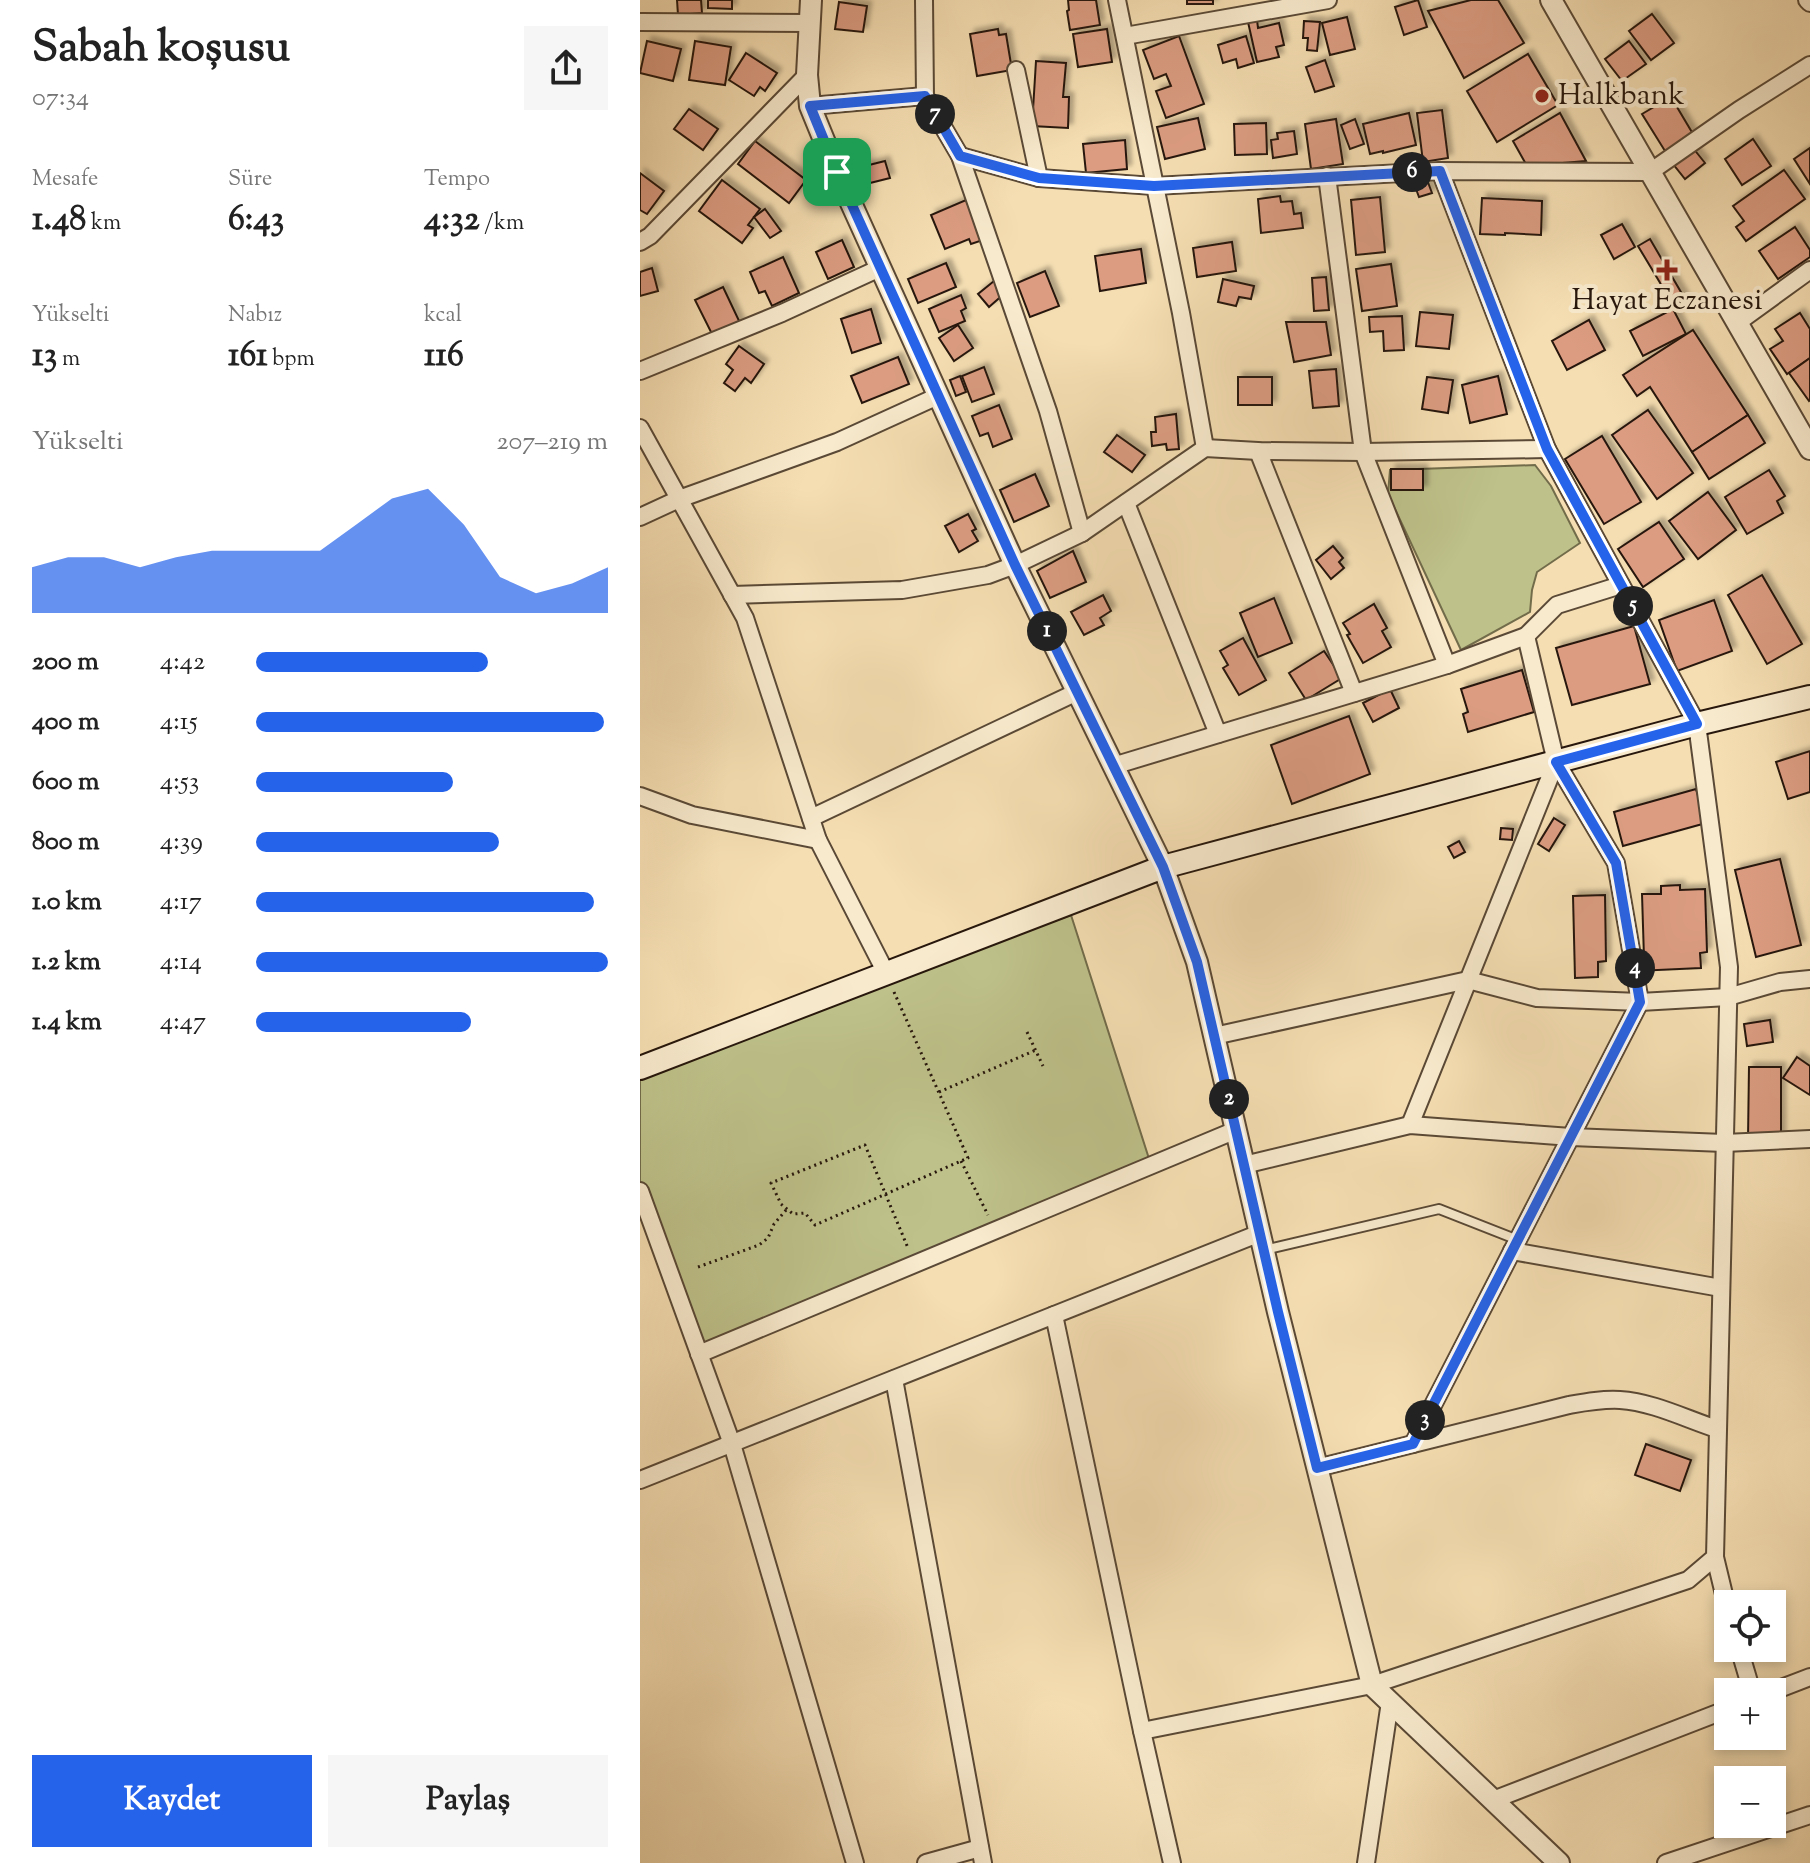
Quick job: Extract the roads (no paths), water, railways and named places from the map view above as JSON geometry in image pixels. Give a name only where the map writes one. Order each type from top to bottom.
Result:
[{"type":"main road","points":[[640,1068],[1163,867],[1697,724],[1810,697]]},
{"type":"street","points":[[811,0],[807,75],[810,106],[1015,565],[1163,867],[1197,962],[1262,1242],[1372,1685],[1559,1863]]},
{"type":"street","points":[[924,0],[925,96],[960,156],[1048,411],[1082,533]]},
{"type":"street","points":[[1117,0],[1181,313],[1205,448]]},
{"type":"street","points":[[1125,36],[1328,0]]},
{"type":"street","points":[[1551,0],[1810,449]]},
{"type":"street","points":[[640,22],[809,23]]},
{"type":"street","points":[[960,156],[1039,178],[1154,186],[1440,171],[1650,172],[1810,65]]},
{"type":"street","points":[[1016,70],[1039,178]]},
{"type":"street","points":[[640,242],[650,236],[807,75]]},
{"type":"street","points":[[810,106],[925,96]]},
{"type":"street","points":[[1440,171],[1547,449],[1697,724],[1729,967],[1715,1557],[1723,1590]]},
{"type":"street","points":[[1327,176],[1363,452],[1447,665]]},
{"type":"street","points":[[640,371],[782,313],[880,268]]},
{"type":"street","points":[[1737,323],[1810,270]]},
{"type":"street","points":[[640,517],[679,499],[837,442],[938,396]]},
{"type":"street","points":[[640,428],[745,618],[818,840],[886,973]]},
{"type":"street","points":[[732,595],[902,590],[988,575],[1082,533],[1205,448],[1363,452],[1547,449]]},
{"type":"street","points":[[1258,451],[1354,693]]},
{"type":"street","points":[[1126,503],[1218,734]]},
{"type":"street","points":[[1113,766],[1447,665],[1526,636],[1557,605],[1621,585]]},
{"type":"street","points":[[1413,1444],[1640,1002],[1616,863],[1556,762],[1526,636]]},
{"type":"street","points":[[811,818],[1077,692]]},
{"type":"street","points":[[1410,1125],[1556,762]]},
{"type":"street","points":[[640,796],[692,815],[818,840]]},
{"type":"street","points":[[1214,1036],[1468,980],[1537,998],[1640,1002],[1728,997],[1780,982],[1810,979]]},
{"type":"street","points":[[1244,1165],[1410,1125],[1571,1137],[1724,1143],[1810,1139]]},
{"type":"street","points":[[699,1354],[1236,1130]]},
{"type":"street","points":[[640,1191],[732,1444],[855,1863]]},
{"type":"street","points":[[640,1480],[1054,1315],[1262,1242]]},
{"type":"street","points":[[1515,1246],[1721,1288]]},
{"type":"street","points":[[1054,1315],[1172,1863]]},
{"type":"street","points":[[894,1379],[981,1855],[926,1863]]},
{"type":"street","points":[[1317,1468],[1599,1400],[1623,1400],[1649,1406],[1717,1429]]},
{"type":"street","points":[[1142,1731],[1372,1685],[1688,1580],[1715,1557]]},
{"type":"street","points":[[1786,1686],[1810,1677]]},
{"type":"street","points":[[1366,1863],[1390,1702]]},
{"type":"street","points":[[1493,1800],[1714,1714]]},
{"type":"street","points":[[1666,1863],[1810,1815]]},
{"type":"lane","points":[[1262,1242],[1439,1209],[1515,1246]]},
{"type":"place","name":"Halkbank","points":[[1542,96]]},
{"type":"place","name":"Hayat Eczanesi","points":[[1667,270]]}]
